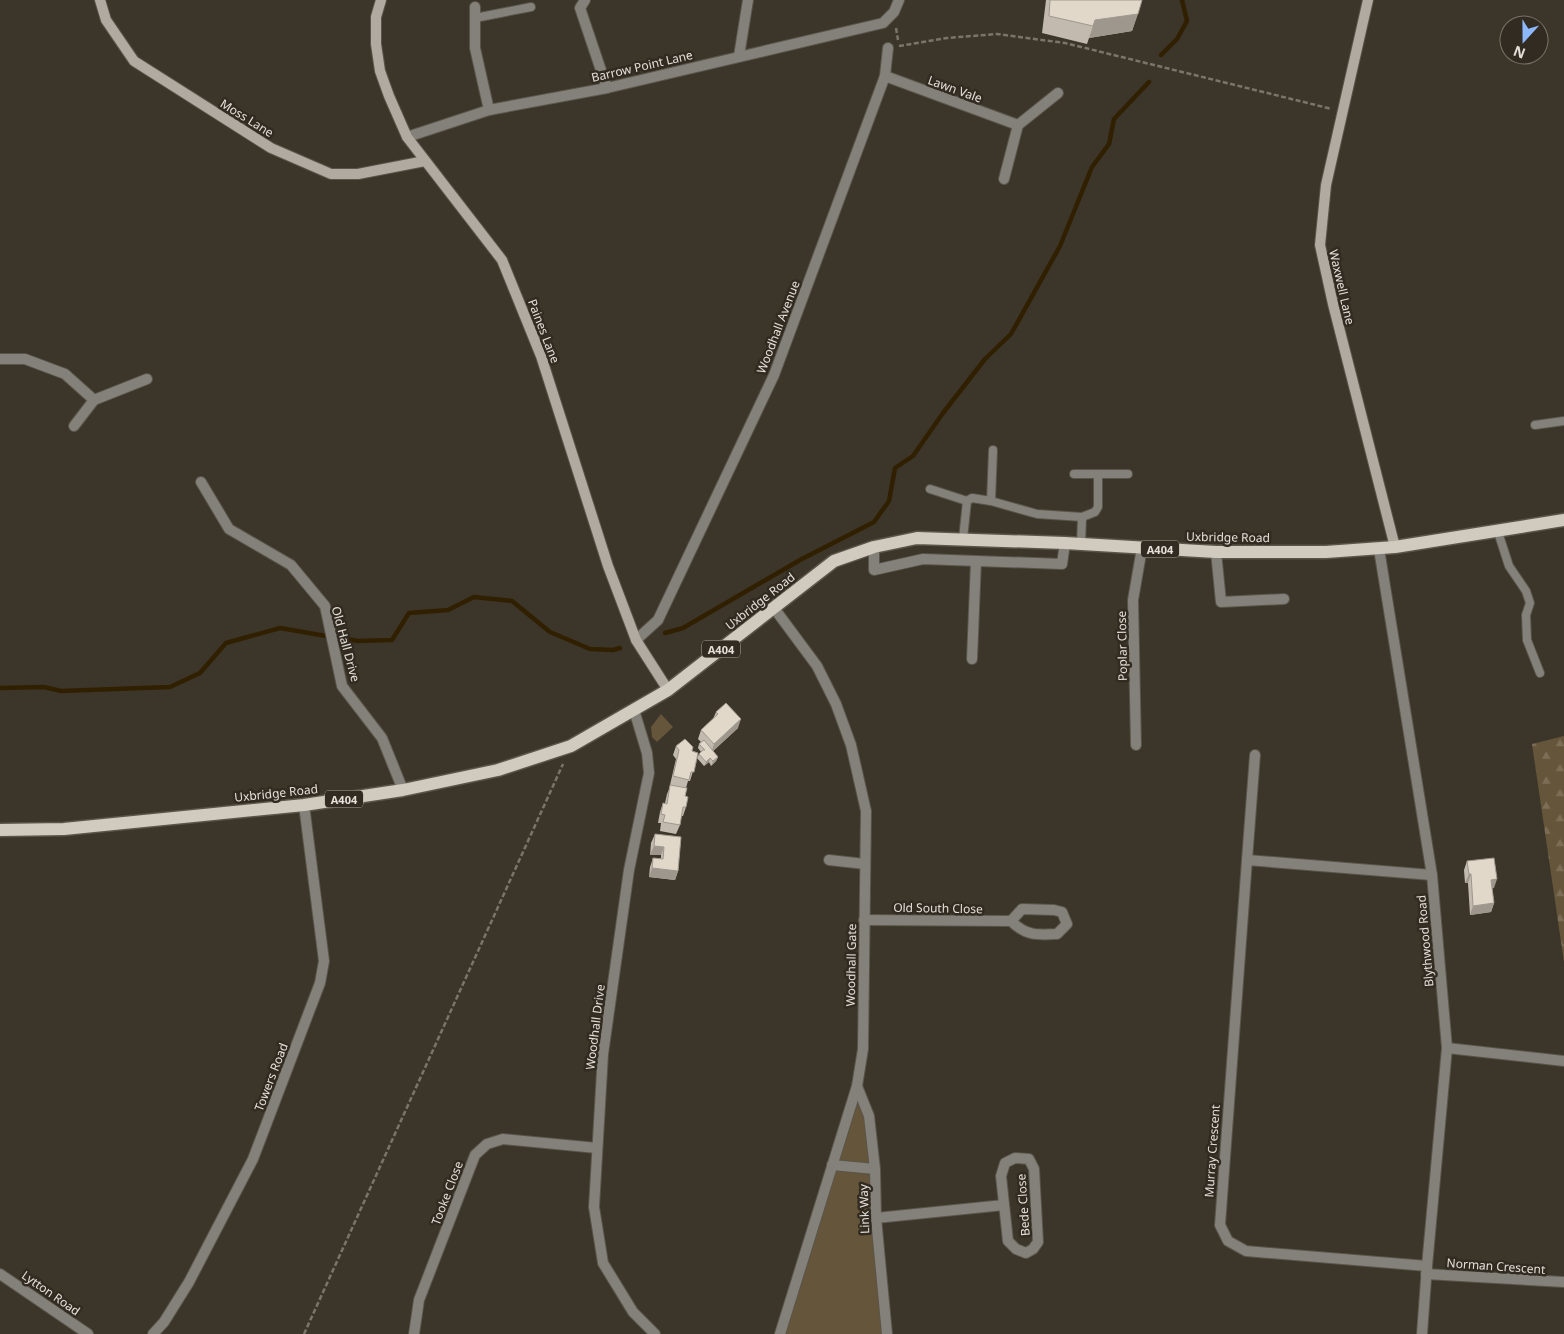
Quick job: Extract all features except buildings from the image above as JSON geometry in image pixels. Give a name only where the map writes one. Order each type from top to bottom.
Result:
[{"type":"main road","name":"Uxbridge Road","points":[[0,830],[64,829],[304,805],[403,790],[498,770],[571,746],[668,690],[834,562],[874,547],[917,538],[1065,543],[1216,552],[1326,552],[1395,547],[1564,520]]},
{"type":"street","name":"Moss Lane","points":[[100,0],[106,20],[134,61],[271,148],[331,174],[358,174],[425,161]]},
{"type":"street","name":"Paines Lane","points":[[381,0],[376,17],[376,44],[380,71],[389,96],[408,137],[502,260],[541,356],[606,563],[636,640],[668,690]]},
{"type":"street","points":[[585,0],[580,8],[607,88]]},
{"type":"street","points":[[739,56],[748,0]]},
{"type":"street","points":[[894,12],[899,0]]},
{"type":"street","name":"Waxwell Lane","points":[[1368,0],[1326,185],[1320,245],[1333,304],[1395,547]]},
{"type":"street","points":[[475,12],[475,48],[489,110]]},
{"type":"street","name":"Barrow Point Lane","points":[[408,137],[489,110],[607,88],[883,23],[894,12]]},
{"type":"street","name":"Woodhall Avenue","points":[[636,640],[658,620],[774,375],[884,76],[888,48]]},
{"type":"street","name":"Lawn Vale","points":[[884,76],[1018,124]]},
{"type":"street","points":[[1004,180],[1018,124],[1058,92]]},
{"type":"street","points":[[0,358],[25,359],[65,374],[94,400]]},
{"type":"street","points":[[74,426],[94,400],[147,379]]},
{"type":"street","name":"Old Hall Drive","points":[[201,482],[229,529],[291,565],[324,606],[342,686],[382,738],[403,790]]},
{"type":"street","points":[[874,547],[874,570],[923,559],[1062,564],[1065,543]]},
{"type":"street","name":"Poplar Close","points":[[1136,745],[1133,600],[1142,548]]},
{"type":"street","name":"Blythwood Road","points":[[1379,549],[1432,875],[1447,1048],[1426,1270],[1422,1334]]},
{"type":"street","points":[[1216,552],[1221,602],[1284,598]]},
{"type":"street","points":[[972,659],[976,562]]},
{"type":"street","name":"Woodhall Gate","points":[[774,608],[817,666],[836,704],[851,745],[866,811],[863,1049],[857,1086],[780,1334]]},
{"type":"street","name":"Woodhall Drive","points":[[634,710],[647,753],[649,773],[629,870],[603,1054],[594,1207],[604,1263],[633,1312],[655,1334]]},
{"type":"street","name":"Murray Crescent","points":[[1255,755],[1220,1225],[1228,1241],[1246,1251],[1426,1270]]},
{"type":"street","name":"Towers Road","points":[[153,1334],[164,1322],[189,1282],[253,1159],[320,983],[324,961],[304,805]]},
{"type":"street","points":[[829,860],[865,864]]},
{"type":"street","points":[[1247,860],[1432,875]]},
{"type":"street","points":[[1022,909],[1054,910],[1062,912],[1067,924],[1057,934],[1032,934],[1020,929],[1011,921],[1022,909]]},
{"type":"street","name":"Old South Close","points":[[864,920],[1011,921]]},
{"type":"street","points":[[1447,1048],[1564,1061]]},
{"type":"street","name":"Link Way","points":[[857,1086],[869,1116],[876,1169],[876,1218],[887,1334]]},
{"type":"street","name":"Tooke Close","points":[[414,1334],[419,1300],[475,1155],[487,1144],[503,1139],[597,1148]]},
{"type":"street","name":"Bede Close","points":[[1015,1158],[1029,1159],[1034,1169],[1038,1242],[1033,1249],[1026,1253],[1016,1249],[1008,1241],[1004,1205],[1002,1176],[1004,1163],[1015,1158]]},
{"type":"street","points":[[832,1165],[876,1169]]},
{"type":"street","name":"Bede Close","points":[[876,1218],[1004,1205]]},
{"type":"street","name":"Norman Crescent","points":[[1426,1270],[1564,1282]]},
{"type":"street","name":"Lytton Road","points":[[0,1274],[88,1334]]},
{"type":"lane","points":[[475,12],[532,7]]},
{"type":"lane","points":[[1535,425],[1564,421]]},
{"type":"lane","points":[[991,501],[993,450]]},
{"type":"lane","points":[[1074,474],[1128,474]]},
{"type":"lane","points":[[930,489],[967,501],[972,498],[991,501],[1037,514],[1082,517],[1095,512],[1098,507],[1098,475]]},
{"type":"lane","points":[[963,539],[967,501]]},
{"type":"lane","points":[[1081,545],[1082,517]]},
{"type":"lane","points":[[1498,532],[1509,566],[1526,590],[1530,603],[1526,615],[1527,640],[1540,673]]},
{"type":"path","points":[[888,48],[899,46],[894,12]]},
{"type":"path","points":[[888,48],[947,38],[997,34],[1055,42],[1130,58],[1344,111]]},
{"type":"path","points":[[304,1334],[571,746]]},
{"type":"green space","points":[[661,714],[673,727],[657,742],[652,737],[651,727]]},
{"type":"green space","points":[[1564,736],[1564,962],[1532,744]]},
{"type":"green space","points":[[857,1086],[869,1116],[887,1334],[780,1334]]},
{"type":"waterway","points":[[1161,55],[1177,39],[1187,21],[1182,0]]},
{"type":"waterway","points":[[665,633],[683,628],[800,560],[874,522],[889,501],[895,468],[913,456],[943,413],[985,359],[1011,334],[1060,246],[1092,167],[1109,144],[1114,119],[1149,82]]},
{"type":"waterway","points":[[335,637],[358,641],[392,640],[409,613],[448,610],[474,597],[512,601],[550,632],[590,649],[613,650],[620,648]]},
{"type":"waterway","points":[[0,688],[44,687],[61,691],[170,687],[200,673],[226,643],[280,628],[326,636]]}]
